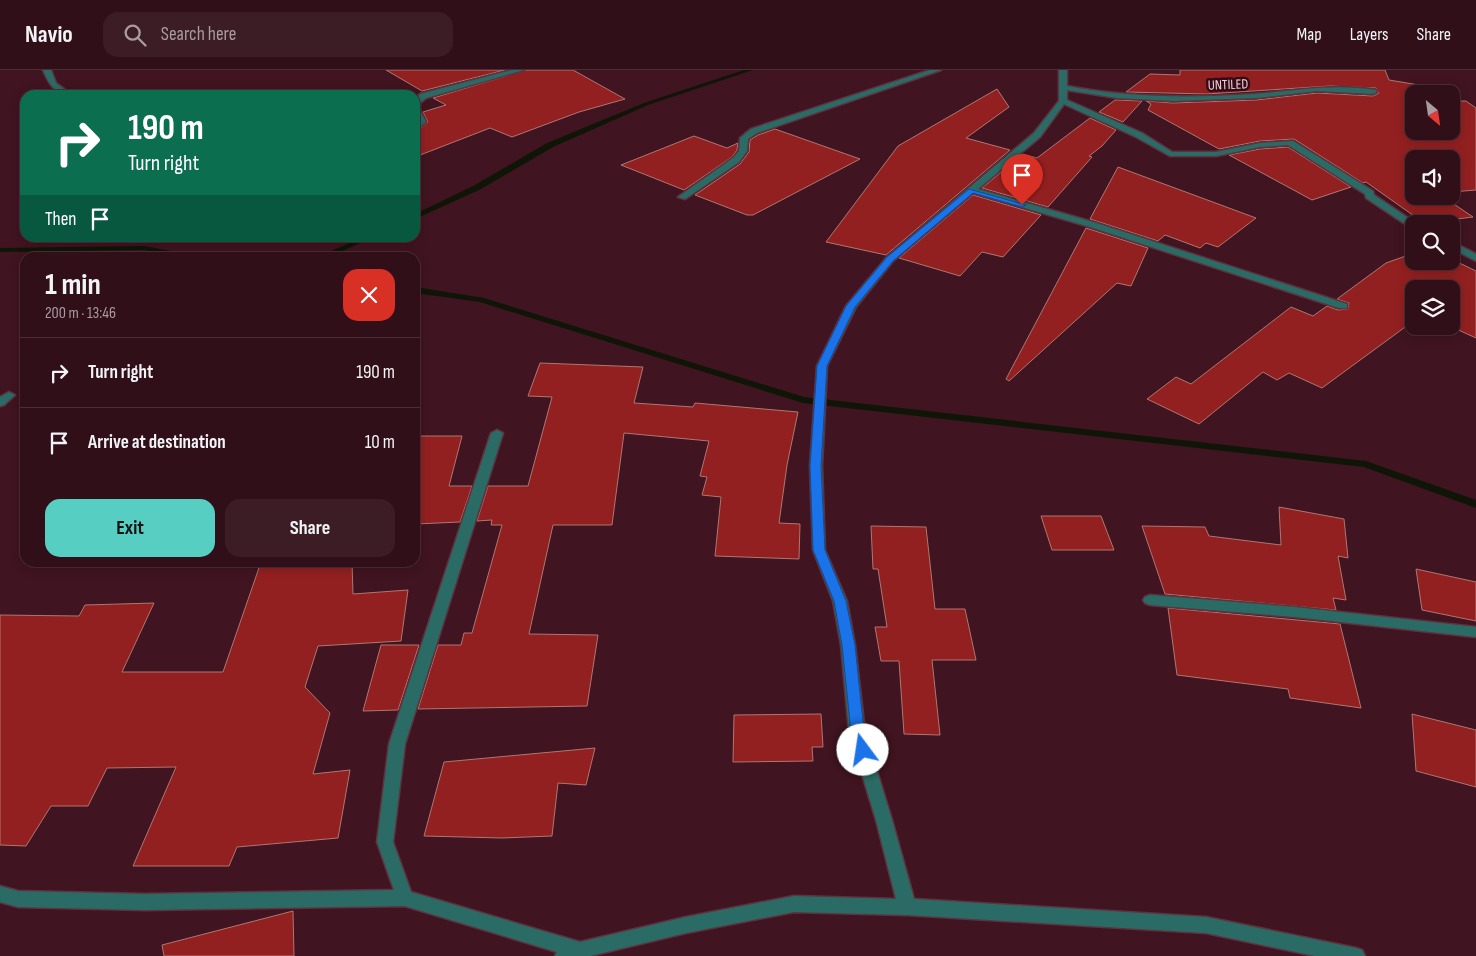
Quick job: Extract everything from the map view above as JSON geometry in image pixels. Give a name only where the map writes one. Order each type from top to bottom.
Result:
[{"type":"street","points":[[47,70],[53,84],[61,90]]},
{"type":"street","points":[[420,99],[423,96],[520,70]]},
{"type":"street","points":[[682,197],[736,160],[743,152],[744,138],[752,131],[769,124],[787,121],[906,82],[937,70]]},
{"type":"street","points":[[907,907],[858,732],[848,645],[840,601],[819,550],[816,466],[822,366],[851,306],[890,259],[1037,136],[1063,101],[1063,70]]},
{"type":"street","name":"UNTILED","points":[[1064,87],[1084,92],[1120,96],[1173,98],[1284,94],[1315,89],[1374,92]]},
{"type":"street","points":[[1063,101],[1139,135],[1170,154],[1216,154],[1260,145],[1290,143],[1370,193],[1369,196],[1405,220]]},
{"type":"street","points":[[972,190],[1090,224],[1343,306]]},
{"type":"street","points":[[1460,249],[1476,258]]},
{"type":"street","points":[[0,403],[9,395]]},
{"type":"street","points":[[405,898],[385,842],[397,744],[497,433]]},
{"type":"street","points":[[1150,600],[1296,612],[1476,632]]},
{"type":"street","points":[[0,894],[18,900],[145,902],[405,898],[572,953],[686,925],[794,904],[907,907],[1206,925],[1356,956]]},
{"type":"building","points":[[386,70],[505,70],[422,91]]},
{"type":"building","points":[[526,70],[573,70],[625,99],[579,112],[512,137],[490,128],[420,155],[420,129],[428,122],[423,112],[446,105],[433,98]]},
{"type":"building","points":[[1180,70],[1385,70],[1389,80],[1419,85],[1405,85],[1405,140],[1460,140],[1460,101],[1466,101],[1476,108],[1476,190],[1460,191],[1460,150],[1405,150],[1405,205],[1455,205],[1473,217],[1460,219],[1460,215],[1413,215],[1366,182],[1363,183],[1294,139],[1260,141],[1219,149],[1148,110],[1151,104],[1146,101],[1173,103],[1256,100],[1317,93],[1373,96],[1379,93],[1376,88],[1330,86],[1207,94],[1126,92],[1150,74],[1180,75]]},
{"type":"building","points":[[997,89],[1009,107],[966,138],[1010,150],[886,255],[826,242],[898,146]]},
{"type":"building","points":[[1115,100],[1142,101],[1123,122],[1099,112]]},
{"type":"building","points":[[1090,118],[1116,130],[1102,146],[1089,156],[1092,157],[1048,207],[982,188],[1023,154],[1037,158]]},
{"type":"building","points":[[775,129],[860,159],[753,215],[747,215],[695,195],[740,164],[749,152],[750,140]]},
{"type":"building","points":[[694,136],[727,148],[738,143],[737,150],[732,157],[684,190],[621,165]]},
{"type":"building","points":[[1288,147],[1351,187],[1312,200],[1229,155],[1260,149]]},
{"type":"building","points":[[1118,167],[1256,218],[1218,247],[1206,243],[1200,248],[1165,235],[1158,241],[1090,219]]},
{"type":"building","points":[[973,195],[1041,215],[1003,257],[982,252],[960,276],[899,258]]},
{"type":"building","points":[[1086,228],[1148,248],[1131,286],[1117,283],[1009,381],[1006,379]]},
{"type":"building","points":[[1405,256],[1405,270],[1460,270],[1460,263],[1476,271],[1476,338],[1460,331],[1460,280],[1405,280],[1405,327],[1322,388],[1289,373],[1277,380],[1263,372],[1199,424],[1147,399],[1176,377],[1191,384],[1291,307],[1313,316],[1327,306],[1338,310],[1348,309],[1349,303],[1337,299],[1386,263]]},
{"type":"building","points":[[540,363],[643,367],[634,403],[693,407],[695,403],[798,412],[787,465],[779,523],[800,524],[799,559],[715,556],[721,497],[702,495],[707,477],[700,476],[709,441],[624,433],[612,525],[553,525],[529,634],[598,635],[587,706],[418,709],[438,645],[461,645],[464,633],[472,633],[502,525],[491,525],[492,520],[477,521],[488,486],[528,486],[552,397],[528,396]]},
{"type":"building","points":[[420,436],[462,436],[449,486],[472,486],[460,522],[420,524]]},
{"type":"building","points":[[1279,507],[1344,519],[1348,558],[1338,556],[1346,600],[1333,598],[1336,610],[1165,594],[1142,526],[1205,527],[1209,536],[1281,545]]},
{"type":"building","points":[[1041,516],[1101,516],[1114,550],[1052,550]]},
{"type":"building","points":[[871,526],[926,527],[935,609],[965,609],[976,660],[932,660],[940,735],[904,734],[899,661],[881,661],[875,627],[887,627],[878,569],[873,569]]},
{"type":"building","points":[[259,567],[352,567],[353,594],[408,590],[401,641],[318,646],[305,687],[330,713],[313,774],[350,770],[338,838],[237,847],[229,866],[133,866],[176,767],[107,768],[88,806],[51,806],[26,846],[0,845],[0,615],[79,616],[85,605],[154,603],[122,672],[223,672]]},
{"type":"building","points":[[1416,569],[1476,582],[1476,621],[1422,610]]},
{"type":"building","points":[[1168,608],[1340,624],[1361,708],[1290,698],[1288,689],[1177,675]]},
{"type":"building","points":[[381,645],[419,645],[398,710],[363,711]]},
{"type":"building","points":[[821,714],[823,747],[812,747],[813,761],[733,762],[734,715]]},
{"type":"building","points":[[1412,714],[1476,730],[1476,787],[1416,771]]},
{"type":"building","points":[[595,748],[586,785],[558,783],[552,836],[502,838],[424,836],[444,762]]},
{"type":"building","points":[[293,911],[294,956],[164,956],[162,945]]},
{"type":"waterway","points":[[420,215],[478,187],[550,145],[646,104],[750,70]]},
{"type":"waterway","points":[[333,252],[357,242]]},
{"type":"waterway","points":[[0,250],[144,248],[168,252]]},
{"type":"waterway","points":[[420,291],[481,300],[803,400],[1366,464],[1476,504]]},
{"type":"route","points":[[863,750],[858,732],[848,645],[840,601],[819,550],[816,466],[822,366],[851,306],[890,259],[972,190],[1022,205]]}]
